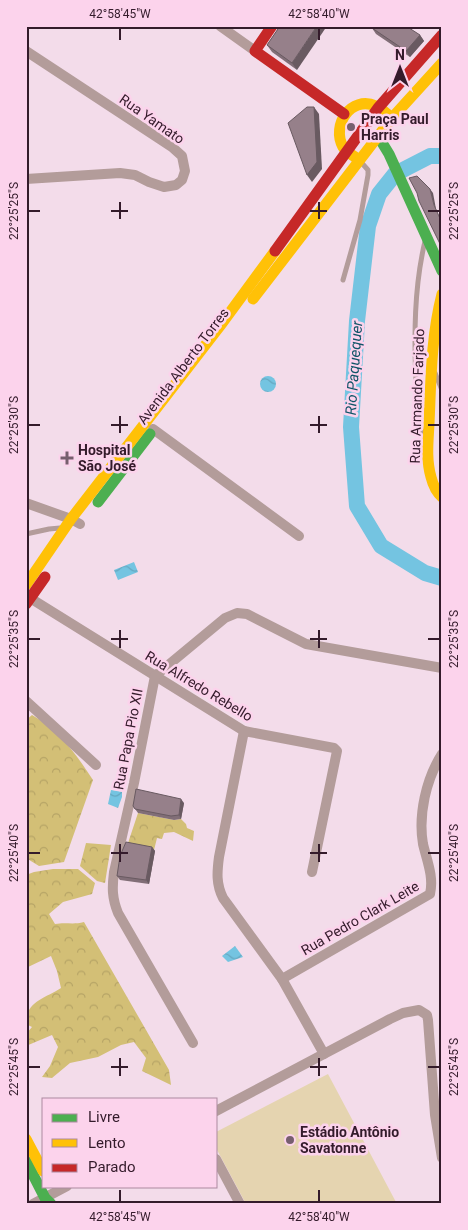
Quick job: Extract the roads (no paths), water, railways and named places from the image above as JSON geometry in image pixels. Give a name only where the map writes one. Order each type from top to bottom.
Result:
[{"type":"main road","points":[[272,26],[255,51],[344,114]]},
{"type":"main road","name":"Avenida Alberto Torres","points":[[26,585],[72,524],[125,447],[220,326],[378,108],[442,35]]},
{"type":"main road","name":"Avenida Alberto Torres","points":[[28,601],[72,524],[153,429],[392,118],[442,63]]},
{"type":"main road","points":[[360,161],[346,151],[340,140],[341,120],[344,114],[361,105],[371,104],[392,118]]},
{"type":"main road","points":[[378,136],[390,154],[442,271]]},
{"type":"main road","name":"Rua Armando Farjado","points":[[442,294],[435,320],[431,360],[428,442],[430,473],[433,485],[442,497]]},
{"type":"main road","points":[[26,1139],[42,1169]]},
{"type":"main road","points":[[26,1161],[42,1185]]},
{"type":"street","points":[[227,28],[255,51]]},
{"type":"street","name":"Rua Yamato","points":[[26,51],[172,147],[182,156],[185,171],[182,180],[176,185],[164,187],[135,175],[120,173],[26,179]]},
{"type":"street","points":[[153,429],[299,536]]},
{"type":"street","points":[[26,503],[72,524]]},
{"type":"street","name":"Rua Alfredo Rebello","points":[[28,601],[244,731],[334,748],[337,752],[312,872]]},
{"type":"street","name":"Rua Papa Pio XII","points":[[193,1043],[113,901],[114,872],[155,676],[224,618],[237,613],[247,614],[306,644],[442,668]]},
{"type":"street","points":[[26,701],[96,765]]},
{"type":"street","points":[[244,731],[216,875],[218,888],[223,898],[282,979],[324,1054]]},
{"type":"street","name":"Rua Pedro Clark Leite","points":[[282,979],[430,894],[430,872],[423,845],[422,818],[430,778],[442,754]]},
{"type":"street","points":[[218,1110],[403,1013],[419,1010],[427,1015],[435,1115],[442,1158]]},
{"type":"street","points":[[218,1163],[240,1204]]},
{"type":"street","points":[[33,1204],[50,1197],[64,1188]]},
{"type":"lane","points":[[343,280],[360,220],[368,175],[368,170],[360,161]]},
{"type":"lane","points":[[427,236],[421,260],[415,305],[414,350],[416,401],[420,428],[428,442]]},
{"type":"lane","points":[[431,360],[442,390]]},
{"type":"lane","points":[[26,534],[72,524]]},
{"type":"water","points":[[268,376],[274,378],[276,384],[274,390],[268,392],[262,390],[260,384],[262,378]]},
{"type":"water","points":[[134,562],[138,572],[118,580],[114,570]]},
{"type":"water","points":[[111,790],[122,792],[118,808],[108,804]]},
{"type":"water","points":[[235,946],[243,957],[228,962],[222,956]]},
{"type":"waterway","name":"Rio Paquequer","points":[[442,156],[430,156],[395,174],[379,194],[368,226],[357,321],[351,427],[357,506],[381,546],[425,573],[442,578]]},
{"type":"place","name":"Praça Paul Harris","points":[[351,127]]},
{"type":"place","name":"Hospital São José","points":[[67,458]]},
{"type":"place","name":"Estádio Antônio Savatonne","points":[[290,1140]]}]
